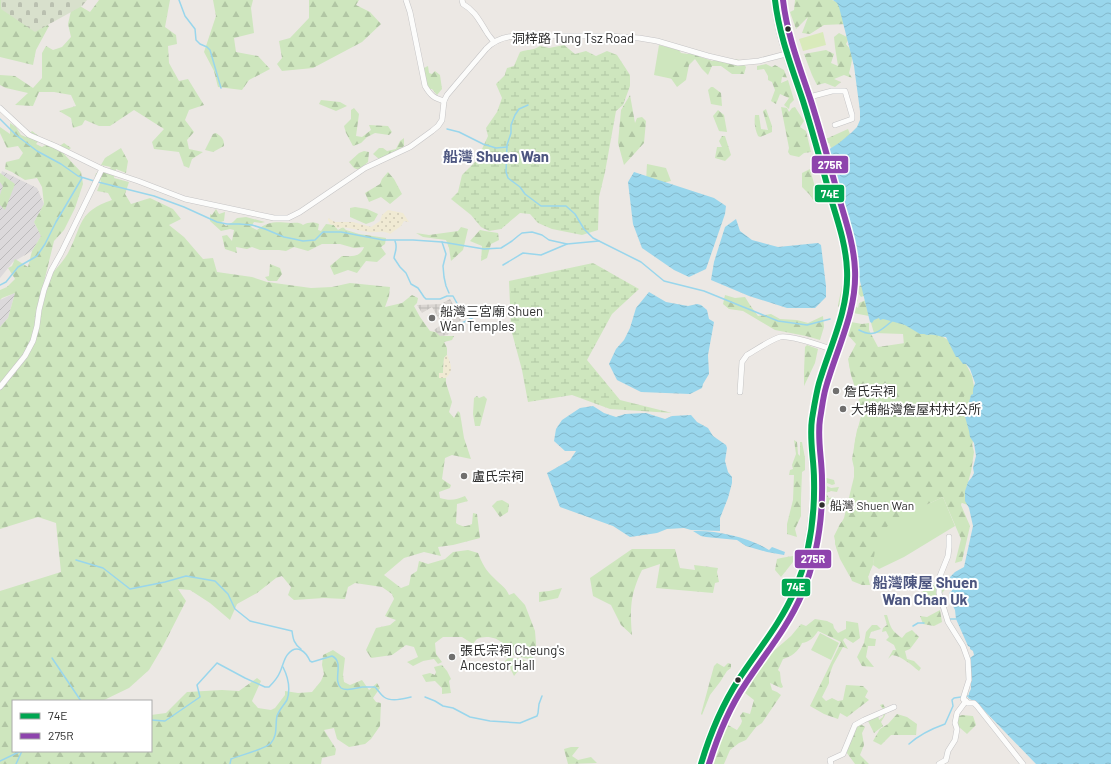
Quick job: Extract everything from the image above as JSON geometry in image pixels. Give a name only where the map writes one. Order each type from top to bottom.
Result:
[{"type":"main road","points":[[701,764],[710,735],[722,708],[738,680],[764,644],[786,608],[807,555],[811,528],[814,486],[811,433],[812,421],[817,391],[844,310],[847,284],[846,260],[840,230],[802,99],[786,54],[778,23],[775,0]]},
{"type":"street","points":[[406,0],[426,86],[434,98],[444,101]]},
{"type":"street","points":[[462,0],[463,4],[471,8],[494,42]]},
{"type":"street","name":"洞梓路 Tung Tsz Road","points":[[0,108],[29,135],[62,149],[102,169],[185,199],[274,218],[288,218],[311,206],[365,168],[410,147],[438,126],[442,120],[444,101],[447,95],[486,49],[494,42],[504,37],[608,36],[639,38],[669,44],[708,56],[738,63],[759,61],[786,54]]},
{"type":"street","points":[[802,99],[832,91],[845,91],[852,119],[835,125]]},
{"type":"street","points":[[0,386],[25,356],[33,342],[38,326],[39,310],[44,290],[51,271],[102,169]]},
{"type":"street","points":[[740,392],[742,362],[744,358],[776,339],[785,336],[831,349]]},
{"type":"street","points":[[939,764],[946,760],[948,751],[955,740],[957,729],[955,723],[957,713],[969,680],[968,660],[963,646],[948,622],[939,592],[940,576],[948,556],[949,537]]},
{"type":"street","points":[[964,697],[968,703],[974,703],[977,706],[1023,764]]},
{"type":"street","points":[[831,764],[830,760],[843,754],[855,725],[894,707]]},
{"type":"shaded area","points":[[2,171],[37,188],[44,204],[34,222],[41,236],[32,251],[13,262],[0,278],[0,177]]},
{"type":"shaded area","points":[[15,293],[8,318],[0,327],[0,300]]},
{"type":"shaded area","points":[[450,299],[461,320],[451,327],[448,335],[440,336],[434,330],[442,324],[432,307],[422,313],[417,305],[441,304]]},
{"type":"green space","points":[[0,0],[14,0],[19,8],[49,26],[36,50],[33,65],[0,57]]},
{"type":"green space","points":[[1,0],[87,0],[82,6],[35,32],[1,9]]},
{"type":"green space","points":[[99,0],[170,0],[165,27],[176,35],[177,44],[168,46],[169,63],[179,81],[188,79],[204,105],[189,110],[185,120],[194,132],[187,140],[189,149],[203,152],[192,159],[189,168],[184,166],[179,152],[154,149],[152,142],[164,129],[134,110],[110,126],[99,126],[85,120],[82,125],[73,128],[71,118],[59,111],[76,106],[71,95],[54,92],[39,92],[33,106],[15,105],[28,93],[6,88],[0,85],[0,75],[15,76],[33,88],[42,78],[42,53],[46,46],[53,50],[62,47],[71,37],[68,24],[73,2],[90,12]]},
{"type":"green space","points":[[213,0],[253,0],[251,8],[254,33],[234,38],[236,52],[258,56],[270,69],[249,80],[242,90],[218,87],[214,71],[204,52],[216,16]]},
{"type":"green space","points":[[309,0],[359,0],[356,5],[370,12],[381,24],[362,42],[313,68],[282,71],[277,64],[282,58],[279,41],[290,38],[309,18]]},
{"type":"green space","points":[[795,0],[832,0],[840,3],[846,24],[824,25],[810,34],[802,33],[808,17],[796,29],[790,12],[794,10]]},
{"type":"green space","points":[[823,32],[826,45],[803,51],[799,39]]},
{"type":"green space","points":[[839,33],[849,38],[846,44],[852,54],[849,73],[852,78],[844,75],[834,79],[841,82],[835,87],[825,83],[817,85],[804,54],[826,50],[834,54],[831,63],[838,66],[834,37]]},
{"type":"green space","points":[[564,45],[575,54],[586,51],[596,56],[607,51],[617,55],[630,75],[630,86],[623,105],[616,111],[599,197],[598,230],[582,235],[552,229],[538,223],[530,214],[520,213],[501,229],[489,231],[481,227],[471,215],[451,199],[458,192],[462,175],[477,160],[488,136],[486,128],[497,112],[502,98],[496,84],[505,75],[507,68],[514,66],[520,52],[535,49],[540,46],[549,48]]},
{"type":"green space","points":[[659,45],[688,54],[682,81],[654,75]]},
{"type":"green space","points":[[685,54],[695,54],[712,61],[715,60],[722,62],[732,59],[740,60],[746,67],[744,74],[732,74],[721,66],[712,66],[708,75],[695,59],[689,65],[686,80],[677,87],[670,77],[675,61]]},
{"type":"green space","points":[[766,64],[772,67],[775,65],[784,70],[787,78],[782,77],[781,83],[788,80],[794,100],[790,104],[789,109],[784,105],[789,98],[780,94],[776,104],[771,101],[775,90],[772,82],[768,80],[768,76],[764,69],[757,70],[757,66]]},
{"type":"green space","points":[[428,66],[429,73],[432,74],[435,71],[440,75],[442,89],[437,95],[432,89],[426,89],[420,70]]},
{"type":"green space","points":[[711,87],[721,93],[722,106],[711,104],[708,90]]},
{"type":"green space","points":[[630,95],[635,123],[637,118],[642,117],[646,121],[644,143],[624,165],[618,143],[621,110]]},
{"type":"green space","points":[[321,100],[340,102],[347,106],[336,111],[319,104]]},
{"type":"green space","points":[[781,107],[787,108],[789,112],[795,107],[804,121],[800,127],[806,131],[811,152],[804,153],[799,157],[790,155],[788,152],[789,148]]},
{"type":"green space","points":[[354,108],[359,114],[356,136],[362,137],[371,130],[369,125],[388,126],[392,132],[389,135],[375,133],[367,137],[361,143],[353,146],[344,126],[351,119],[351,110]]},
{"type":"green space","points":[[766,109],[772,126],[772,132],[760,137],[758,136],[755,128],[755,115],[759,115],[761,129],[768,130],[763,111]]},
{"type":"green space","points":[[718,110],[724,115],[727,132],[719,131],[713,116]]},
{"type":"green space","points":[[10,123],[16,127],[21,135],[26,137],[32,131],[41,138],[36,144],[42,147],[52,141],[55,149],[64,143],[71,148],[64,154],[81,172],[83,184],[75,208],[64,230],[54,241],[44,282],[66,257],[82,220],[92,209],[112,200],[108,193],[97,191],[101,181],[95,177],[96,173],[107,172],[111,167],[101,165],[105,158],[121,148],[128,161],[126,173],[116,169],[114,178],[129,182],[125,194],[131,204],[150,198],[173,209],[181,219],[169,225],[184,237],[203,259],[213,258],[217,272],[252,277],[267,282],[311,288],[332,287],[350,283],[390,287],[389,296],[385,307],[402,303],[412,295],[418,298],[417,303],[414,306],[430,331],[440,333],[444,336],[454,336],[452,340],[444,342],[447,348],[447,355],[444,358],[443,373],[439,378],[446,378],[446,383],[452,402],[449,412],[454,418],[458,411],[460,413],[464,438],[471,459],[452,455],[445,458],[442,479],[451,485],[450,488],[439,492],[440,498],[453,500],[465,496],[468,501],[457,504],[456,523],[464,526],[472,524],[473,513],[477,514],[480,538],[438,547],[441,556],[424,552],[404,558],[384,575],[401,588],[409,585],[411,575],[417,571],[419,561],[428,564],[445,559],[453,552],[468,550],[478,553],[484,567],[509,595],[514,593],[525,605],[535,631],[536,644],[535,653],[532,660],[513,655],[502,657],[498,651],[502,643],[497,639],[487,637],[477,639],[473,644],[462,637],[443,637],[435,643],[436,654],[442,662],[438,664],[434,659],[423,661],[413,666],[407,662],[418,657],[414,647],[406,645],[392,655],[371,658],[366,650],[376,628],[390,625],[396,620],[385,616],[394,599],[392,594],[382,587],[355,583],[348,587],[345,599],[324,598],[294,600],[288,595],[291,587],[282,576],[276,578],[257,593],[237,604],[230,620],[210,603],[190,590],[178,589],[186,601],[149,670],[129,688],[104,700],[12,700],[12,752],[152,752],[152,715],[166,713],[187,692],[222,690],[239,691],[257,678],[261,681],[252,701],[258,708],[271,710],[275,708],[285,695],[285,691],[298,693],[312,692],[321,681],[324,674],[322,665],[323,655],[333,650],[345,658],[343,675],[344,682],[350,685],[362,680],[369,690],[377,683],[380,688],[373,698],[376,702],[381,703],[380,726],[371,739],[365,744],[349,747],[337,739],[334,728],[324,730],[336,749],[335,755],[322,758],[321,764],[0,764],[0,591],[61,572],[56,523],[38,517],[0,529],[0,327],[8,318],[15,293],[0,300],[0,290],[7,287],[15,279],[8,268],[12,266],[15,259],[28,267],[32,251],[41,236],[34,222],[44,204],[42,187],[37,178],[25,180],[5,169],[6,162],[19,159],[23,153],[18,146],[7,148],[0,133],[0,127],[10,134]]},
{"type":"green space","points":[[848,129],[850,134],[836,147],[831,148],[829,143],[820,144],[822,138],[828,138]]},
{"type":"green space","points":[[216,133],[222,138],[224,146],[213,152],[205,150],[213,134]]},
{"type":"green space","points":[[722,136],[725,136],[731,155],[725,161],[715,158],[717,147],[722,147],[719,141]]},
{"type":"green space","points":[[404,138],[404,146],[396,152],[379,159],[373,154],[379,148],[383,148],[387,151],[396,149],[400,141]]},
{"type":"green space","points":[[364,151],[369,152],[368,162],[359,170],[354,168],[349,162],[359,153]]},
{"type":"green space","points":[[647,164],[666,168],[671,181],[658,184],[646,181]]},
{"type":"green space","points":[[810,169],[818,198],[813,200],[802,187],[802,173]]},
{"type":"green space","points":[[388,172],[394,179],[402,194],[390,204],[381,197],[369,202],[365,193],[380,184]]},
{"type":"green space","points":[[0,173],[15,184],[5,210],[0,205],[0,195],[3,186],[0,182]]},
{"type":"green space","points":[[355,207],[367,209],[378,214],[374,221],[366,224],[350,217],[350,208]]},
{"type":"green space","points":[[216,209],[219,214],[225,212],[224,221],[221,222],[226,226],[237,218],[246,217],[265,222],[254,222],[251,227],[257,230],[265,225],[281,222],[300,223],[303,225],[313,223],[319,224],[318,230],[321,231],[326,224],[334,225],[338,230],[343,227],[346,230],[359,234],[386,238],[385,244],[381,247],[386,254],[377,262],[366,261],[357,273],[348,270],[334,275],[330,266],[342,256],[358,255],[364,247],[354,248],[340,244],[322,244],[308,251],[294,247],[286,251],[260,250],[252,247],[247,249],[236,247],[237,253],[225,249],[222,236],[227,235],[232,241],[234,230],[230,229],[221,231],[210,221],[210,214],[212,215]]},
{"type":"green space","points":[[461,227],[468,229],[463,250],[451,261],[446,240],[423,237],[416,233],[429,235],[458,231]]},
{"type":"green space","points":[[480,230],[498,233],[499,240],[491,244],[487,258],[481,261],[482,246],[470,241]]},
{"type":"green space","points":[[593,263],[639,289],[612,314],[587,360],[620,400],[672,413],[610,409],[572,395],[528,402],[522,370],[511,329],[509,281]]},
{"type":"green space","points":[[270,264],[280,268],[282,274],[277,281],[268,281],[265,277],[269,276]]},
{"type":"green space","points":[[849,268],[854,287],[863,285],[867,295],[861,297],[856,290],[852,291],[851,296],[858,300],[855,306],[858,308],[859,303],[866,300],[869,316],[853,313],[841,313],[838,305],[842,286],[845,283]]},
{"type":"green space","points":[[725,295],[735,298],[745,297],[758,316],[771,314],[780,319],[797,320],[808,323],[823,316],[824,327],[820,340],[775,330],[743,311],[729,309],[723,304]]},
{"type":"green space","points":[[840,316],[850,316],[851,322],[862,324],[869,323],[869,330],[878,347],[905,343],[911,340],[914,334],[930,332],[936,334],[939,340],[964,370],[970,382],[961,404],[960,424],[970,437],[974,452],[971,472],[961,505],[970,526],[962,561],[955,563],[961,539],[943,497],[890,523],[876,542],[873,565],[868,576],[870,585],[862,585],[852,581],[837,550],[834,536],[840,524],[848,514],[857,481],[852,459],[857,430],[867,406],[855,406],[859,400],[851,375],[848,359],[856,344],[848,335],[838,332]]},
{"type":"green space","points":[[869,316],[909,323],[932,330],[948,340],[959,353],[972,376],[975,392],[973,440],[968,482],[965,491],[968,505],[936,494],[926,505],[943,497],[955,526],[904,557],[879,569],[873,565],[874,554],[867,578],[854,580],[849,575],[840,559],[835,544],[835,537],[844,518],[854,477],[855,440],[865,402],[851,374],[849,364],[852,358],[875,348],[904,345],[903,334],[874,333]]},
{"type":"green space","points":[[807,345],[818,349],[815,363],[804,386],[805,347]]},
{"type":"green space","points":[[477,396],[479,398],[484,396],[487,399],[480,426],[475,426],[473,414],[474,398]]},
{"type":"green space","points":[[818,431],[823,433],[823,473],[819,476],[834,480],[835,484],[832,485],[827,483],[827,486],[831,488],[839,487],[837,492],[831,491],[826,493],[829,498],[835,497],[823,509],[817,508],[817,489],[811,464],[813,434]]},
{"type":"green space","points":[[794,440],[797,442],[798,454],[800,456],[800,442],[802,442],[805,458],[805,470],[802,472],[801,516],[795,529],[797,537],[787,534],[787,524],[793,500],[794,475],[789,475],[790,470],[793,469],[792,465],[796,454]]},
{"type":"green space","points":[[502,500],[509,504],[508,512],[500,517],[492,506],[497,501]]},
{"type":"green space","points":[[632,549],[675,549],[680,568],[695,570],[694,565],[718,568],[717,572],[719,582],[715,583],[713,593],[656,588],[660,564],[642,570],[633,594],[631,617],[632,635],[621,625],[611,605],[593,596],[590,578]]},
{"type":"green space","points":[[793,556],[793,562],[781,577],[775,570],[777,559]]},
{"type":"green space","points":[[928,582],[947,587],[938,598],[930,601],[922,593]]},
{"type":"green space","points":[[562,588],[558,598],[539,602],[539,592]]},
{"type":"green space","points":[[940,610],[942,622],[934,626],[923,624],[920,616],[927,617]]},
{"type":"green space","points":[[884,615],[887,615],[892,628],[902,638],[906,633],[912,630],[919,637],[910,649],[905,651],[907,659],[914,661],[921,668],[919,671],[899,657],[892,655],[888,659],[893,650],[896,650],[894,645],[886,640],[889,637],[886,631],[882,632],[883,628],[887,625]]},
{"type":"green space","points":[[815,619],[827,621],[833,624],[838,633],[846,629],[846,621],[858,623],[860,638],[853,643],[845,638],[843,640],[848,649],[843,647],[833,665],[829,676],[829,683],[822,697],[826,701],[832,698],[838,701],[843,700],[846,685],[863,686],[868,691],[865,697],[869,700],[847,717],[840,713],[838,719],[824,714],[810,706],[841,642],[818,631],[812,639],[802,643],[799,649],[789,657],[783,659],[778,670],[780,672],[783,687],[781,688],[770,683],[772,690],[781,695],[762,723],[756,727],[746,740],[730,750],[724,764],[708,764],[712,748],[720,739],[726,724],[737,730],[742,721],[740,716],[743,712],[750,714],[754,700],[745,693],[753,678],[745,667],[747,663],[758,665],[791,636],[801,624],[806,626]]},
{"type":"green space","points":[[872,625],[877,625],[881,629],[871,632],[869,638],[876,639],[875,646],[868,646],[866,657],[874,667],[862,666],[857,657],[864,643],[866,632]]},
{"type":"green space","points":[[820,633],[839,643],[831,660],[811,650]]},
{"type":"green space","points":[[508,658],[521,658],[526,661],[514,676],[510,668],[504,662]]},
{"type":"green space","points":[[717,663],[724,667],[728,663],[731,664],[731,668],[727,671],[710,695],[702,715],[701,714],[714,666]]},
{"type":"green space","points":[[442,665],[451,679],[449,681],[451,693],[442,694],[442,688],[435,681],[426,682],[422,675],[430,673],[435,675],[436,672],[434,667]]},
{"type":"green space","points":[[883,704],[886,711],[881,722],[883,726],[874,733],[868,721],[878,714],[879,720],[883,717],[884,711],[880,705]]},
{"type":"green space","points":[[897,714],[907,717],[917,724],[916,735],[891,735],[881,745],[873,741],[880,729],[888,724]]},
{"type":"green space","points":[[962,715],[973,716],[976,725],[967,734],[959,727],[954,718]]},
{"type":"green space","points":[[862,725],[865,727],[862,733],[864,745],[860,755],[869,764],[855,764],[844,749],[855,726]]},
{"type":"green space","points":[[579,747],[572,756],[578,760],[591,757],[597,763],[568,764],[564,749]]},
{"type":"sand","points":[[388,210],[403,213],[409,222],[404,221],[401,226],[390,234],[348,228],[336,228],[334,225],[330,224],[328,220],[328,218],[335,222],[353,222],[371,227],[380,221],[382,215]]},
{"type":"sand","points":[[447,355],[451,364],[450,373],[446,378],[439,378],[439,373],[443,373],[444,358]]},
{"type":"water","points":[[833,0],[1111,0],[1111,764],[1036,764],[977,703],[968,698],[971,689],[970,658],[974,655],[973,651],[968,646],[956,619],[955,610],[949,598],[949,593],[952,591],[950,577],[964,567],[973,526],[969,508],[965,501],[965,491],[968,482],[974,473],[973,468],[976,456],[974,443],[970,437],[964,413],[971,395],[973,394],[975,383],[970,369],[966,364],[963,364],[958,357],[956,357],[946,337],[932,334],[920,334],[905,325],[883,319],[880,320],[879,318],[874,320],[872,323],[870,322],[828,150],[851,133],[857,127],[860,120],[854,66],[839,7]]},
{"type":"water","points":[[634,172],[714,198],[726,206],[725,214],[706,269],[689,277],[674,270],[642,248],[633,224],[628,182]]},
{"type":"water","points":[[736,219],[740,231],[752,240],[778,247],[818,243],[821,245],[826,297],[815,308],[787,308],[749,296],[711,280],[714,262],[725,227]]},
{"type":"water","points":[[649,292],[666,302],[688,306],[697,304],[701,305],[707,310],[709,319],[714,322],[708,355],[709,374],[702,388],[690,394],[641,392],[617,380],[609,364],[616,349],[624,340],[630,328],[636,308]]},
{"type":"water","points":[[593,406],[604,413],[616,417],[625,414],[646,413],[665,419],[672,416],[691,415],[697,422],[708,428],[713,436],[726,445],[725,461],[728,472],[732,477],[732,483],[720,518],[720,531],[691,530],[684,528],[667,529],[657,533],[630,537],[613,526],[560,507],[547,473],[570,460],[576,451],[565,451],[554,441],[556,429],[562,420],[580,408]]},
{"type":"water","points":[[693,531],[732,535],[752,541],[769,550],[772,547],[785,552],[784,555],[767,552],[746,546],[737,540],[701,536]]},
{"type":"waterway","points":[[179,0],[185,16],[195,29],[196,40],[210,50],[221,88]]},
{"type":"waterway","points":[[528,105],[519,109],[511,125],[511,133],[507,145],[506,172],[508,178],[520,187],[525,194],[541,206],[566,206],[575,214],[584,229],[593,238],[641,262],[664,281],[704,291],[778,321],[807,325],[830,319]]},
{"type":"waterway","points":[[0,119],[16,135],[37,151],[61,164],[78,176],[94,181]]},
{"type":"waterway","points":[[447,129],[459,132],[483,144],[496,148],[507,147]]},
{"type":"waterway","points":[[0,285],[6,282],[18,267],[37,256],[82,178]]},
{"type":"waterway","points":[[98,182],[154,196],[184,207],[217,222],[252,225],[284,237],[303,241],[315,240],[323,232],[341,232],[383,240],[442,242],[484,249],[501,248],[522,233],[532,232],[542,235],[549,240],[567,244]]},
{"type":"waterway","points":[[395,241],[396,248],[394,258],[406,273],[411,284],[418,288],[426,299],[440,299],[447,296],[453,296],[462,310],[472,309],[475,311],[476,313],[474,317],[462,323]]},
{"type":"waterway","points":[[503,265],[523,253],[541,255],[567,244],[599,241]]},
{"type":"waterway","points":[[442,242],[446,254],[443,266],[444,277],[449,293]]},
{"type":"waterway","points":[[859,330],[869,333],[877,332],[892,321]]},
{"type":"waterway","points":[[76,560],[103,568],[130,589],[186,576],[215,581],[228,594],[235,609],[250,621],[292,631],[294,641],[301,649]]},
{"type":"waterway","points":[[950,619],[956,619]]},
{"type":"waterway","points":[[913,626],[918,623],[924,623]]},
{"type":"waterway","points":[[152,720],[165,721],[200,697],[197,685],[217,663],[245,678],[265,687],[269,687],[279,674],[287,656],[295,649],[304,652],[312,662],[332,656],[336,659],[338,662],[339,685],[343,689],[349,690],[362,687],[375,687],[387,699],[397,700],[411,697]]},
{"type":"waterway","points":[[52,658],[80,700]]},
{"type":"waterway","points":[[230,764],[231,759],[268,746],[273,740],[277,716],[287,700],[289,691],[283,667]]},
{"type":"waterway","points":[[425,697],[443,706],[453,708],[470,717],[490,721],[520,723],[537,716],[542,696]]},
{"type":"waterway","points":[[909,744],[917,737],[945,724],[953,706],[952,700],[954,698],[968,696]]},
{"type":"waterway","points":[[0,761],[19,752]]},
{"type":"waterway","points":[[16,764],[22,752]]},
{"type":"transit line","name":"74E","points":[[701,764],[712,731],[727,699],[783,614],[795,590],[804,564],[812,522],[814,493],[811,434],[812,419],[819,383],[842,314],[847,285],[845,252],[841,234],[807,113],[790,64],[775,0]]},
{"type":"transit line","name":"275R","points":[[709,764],[720,732],[729,712],[740,692],[790,618],[802,594],[812,566],[818,538],[822,494],[819,434],[823,399],[830,372],[850,315],[855,285],[853,252],[849,234],[815,113],[798,64],[783,0]]},
{"type":"place","name":"船灣三宮廟 Shuen Wan Temples","points":[[432,318]]},
{"type":"place","name":"詹氏宗祠","points":[[836,391]]},
{"type":"place","name":"大埔船灣詹屋村村公所","points":[[843,409]]},
{"type":"place","name":"盧氏宗祠","points":[[464,476]]},
{"type":"place","name":"船灣 Shuen Wan","points":[[822,505]]},
{"type":"place","name":"張氏宗祠 Cheung's Ancestor Hall","points":[[452,657]]},
{"type":"district","name":"船灣 Shuen Wan","points":[[496,157]]},
{"type":"district","name":"船灣陳屋 Shuen Wan Chan Uk","points":[[925,592]]}]
